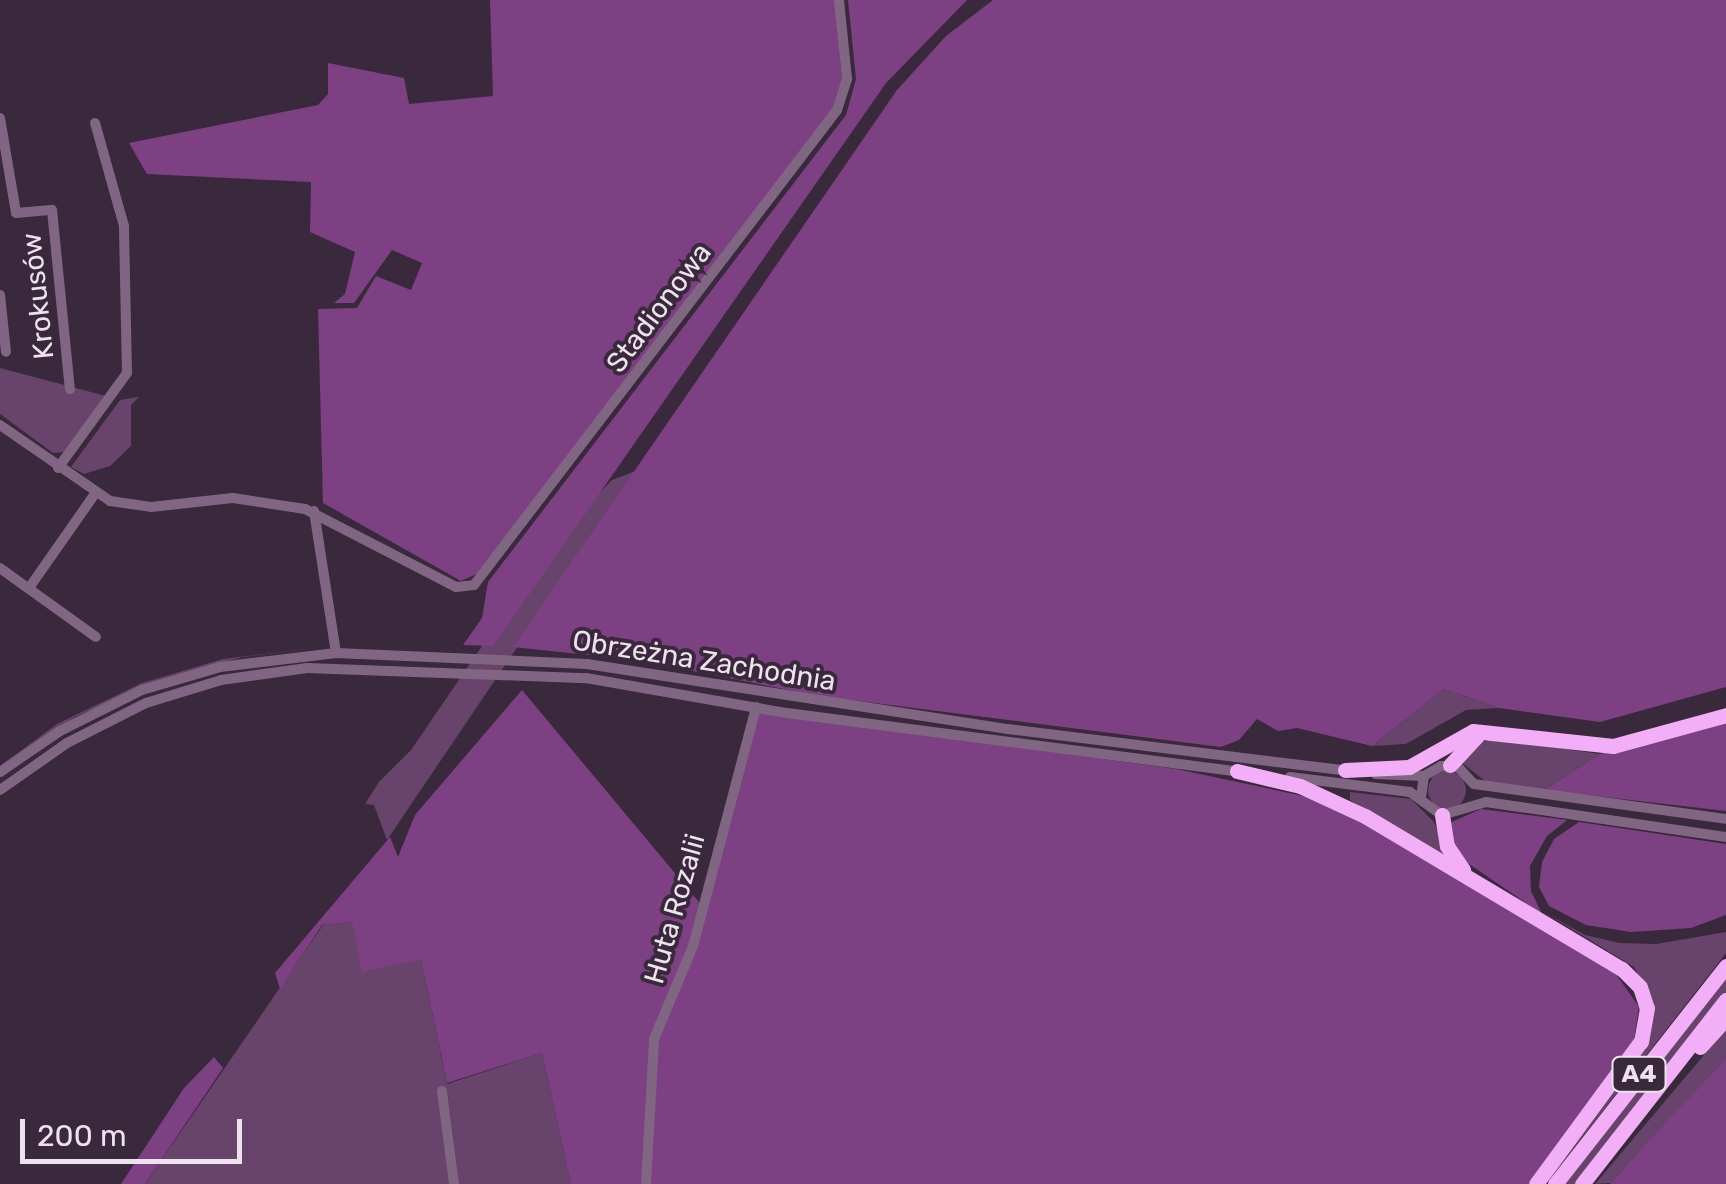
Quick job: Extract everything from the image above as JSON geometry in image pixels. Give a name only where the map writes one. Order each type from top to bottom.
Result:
[{"type":"highway","points":[[1346,770],[1409,767],[1462,736],[1490,731],[1614,746],[1726,715]]},
{"type":"highway","points":[[1450,765],[1467,743],[1490,731]]},
{"type":"highway","points":[[1237,771],[1342,804],[1622,968],[1647,1008],[1641,1040],[1536,1184]]},
{"type":"highway","points":[[1442,815],[1452,857],[1484,888]]},
{"type":"highway","name":"A4","points":[[1555,1184],[1726,966]]},
{"type":"highway","name":"A4","points":[[1582,1184],[1726,1000]]},
{"type":"highway","points":[[1595,1167],[1726,1018]]},
{"type":"street","name":"Stadionowa","points":[[314,512],[462,588],[479,580],[837,110],[846,79],[839,0]]},
{"type":"street","name":"Krokusów","points":[[0,118],[16,212],[52,210],[70,389]]},
{"type":"street","points":[[58,468],[127,373],[124,226],[96,123]]},
{"type":"street","points":[[0,216],[16,212]]},
{"type":"street","points":[[0,295],[6,352]]},
{"type":"street","points":[[0,424],[94,494],[144,507],[233,498],[314,512],[336,652]]},
{"type":"street","points":[[29,588],[94,494]]},
{"type":"street","points":[[0,568],[96,638]]},
{"type":"street","name":"Obrzeżna Zachodnia","points":[[0,772],[60,731],[142,690],[234,664],[336,652],[546,660],[989,727],[1424,776]]},
{"type":"street","name":"Obrzeżna Zachodnia","points":[[0,790],[91,728],[198,686],[308,668],[543,674],[756,707],[1421,797]]},
{"type":"street","name":"Huta Rozalii","points":[[646,1184],[654,1039],[693,946],[756,707]]},
{"type":"street","points":[[1726,820],[1474,784],[1450,765],[1424,776],[1421,797],[1442,815],[1486,802],[1726,837]]},
{"type":"street","points":[[1468,806],[1474,784]]},
{"type":"street","points":[[442,1091],[454,1184]]},
{"type":"shaded area","points":[[490,0],[835,0],[842,81],[832,109],[481,572],[461,581],[323,503],[318,309],[357,308],[376,276],[411,290],[422,263],[392,250],[354,303],[334,303],[345,294],[355,252],[310,232],[311,182],[147,174],[129,143],[318,105],[328,94],[328,63],[404,78],[409,104],[493,96]]},
{"type":"shaded area","points":[[848,0],[967,0],[886,83],[493,646],[463,645],[482,618],[488,582],[846,115],[856,79]]},
{"type":"shaded area","points":[[993,0],[1726,0],[1726,687],[1600,722],[1499,708],[1444,689],[1372,746],[1297,728],[1278,731],[1257,719],[1239,740],[1221,747],[820,696],[636,660],[513,647],[897,90],[946,36]]},
{"type":"shaded area","points":[[0,368],[106,396],[65,452],[53,453],[0,414]]},
{"type":"shaded area","points":[[139,397],[131,405],[131,446],[110,466],[84,474],[71,467],[120,400]]},
{"type":"shaded area","points":[[659,462],[541,612],[387,840],[374,805],[365,804],[379,782],[411,750],[557,536],[612,480]]},
{"type":"shaded area","points":[[331,646],[243,657],[155,681],[75,717],[0,766],[57,724],[142,683],[223,659]]},
{"type":"shaded area","points":[[1444,689],[1499,708],[1466,710],[1406,744],[1372,746]]},
{"type":"shaded area","points":[[522,690],[704,908],[759,712],[1176,769],[1327,801],[1616,974],[1639,1007],[1634,1040],[1529,1184],[571,1184],[542,1053],[447,1083],[421,959],[362,972],[352,922],[322,925],[280,989],[275,973],[390,837],[398,857],[415,815]]},
{"type":"shaded area","points":[[1726,720],[1726,811],[1544,790],[1600,754]]},
{"type":"shaded area","points":[[1496,739],[1600,754],[1544,790],[1486,782],[1460,761],[1481,742]]},
{"type":"shaded area","points":[[1447,771],[1461,776],[1466,790],[1461,804],[1447,809],[1433,804],[1428,790],[1433,776]]},
{"type":"shaded area","points":[[1350,792],[1411,799],[1434,822],[1453,867],[1350,800]]},
{"type":"shaded area","points":[[1481,809],[1567,820],[1547,836],[1530,866],[1531,891],[1542,914],[1456,855],[1447,824]]},
{"type":"shaded area","points":[[1579,822],[1726,844],[1726,915],[1691,928],[1631,932],[1586,925],[1549,906],[1539,887],[1542,862],[1554,839]]},
{"type":"shaded area","points":[[1542,911],[1585,935],[1620,943],[1656,944],[1726,932],[1726,953],[1546,1184],[1650,1036],[1654,1006],[1634,967]]},
{"type":"shaded area","points":[[352,922],[421,959],[447,1084],[542,1053],[571,1184],[459,1184],[448,1096],[450,1184],[145,1184],[323,925]]},
{"type":"shaded area","points":[[1726,974],[1726,992],[1575,1184],[1562,1184]]},
{"type":"shaded area","points":[[1726,1029],[1726,1058],[1611,1183],[1595,1184]]},
{"type":"shaded area","points":[[214,1057],[223,1068],[145,1184],[121,1184],[184,1088]]},
{"type":"shaded area","points":[[1726,1058],[1726,1184],[1610,1184],[1646,1144]]}]
